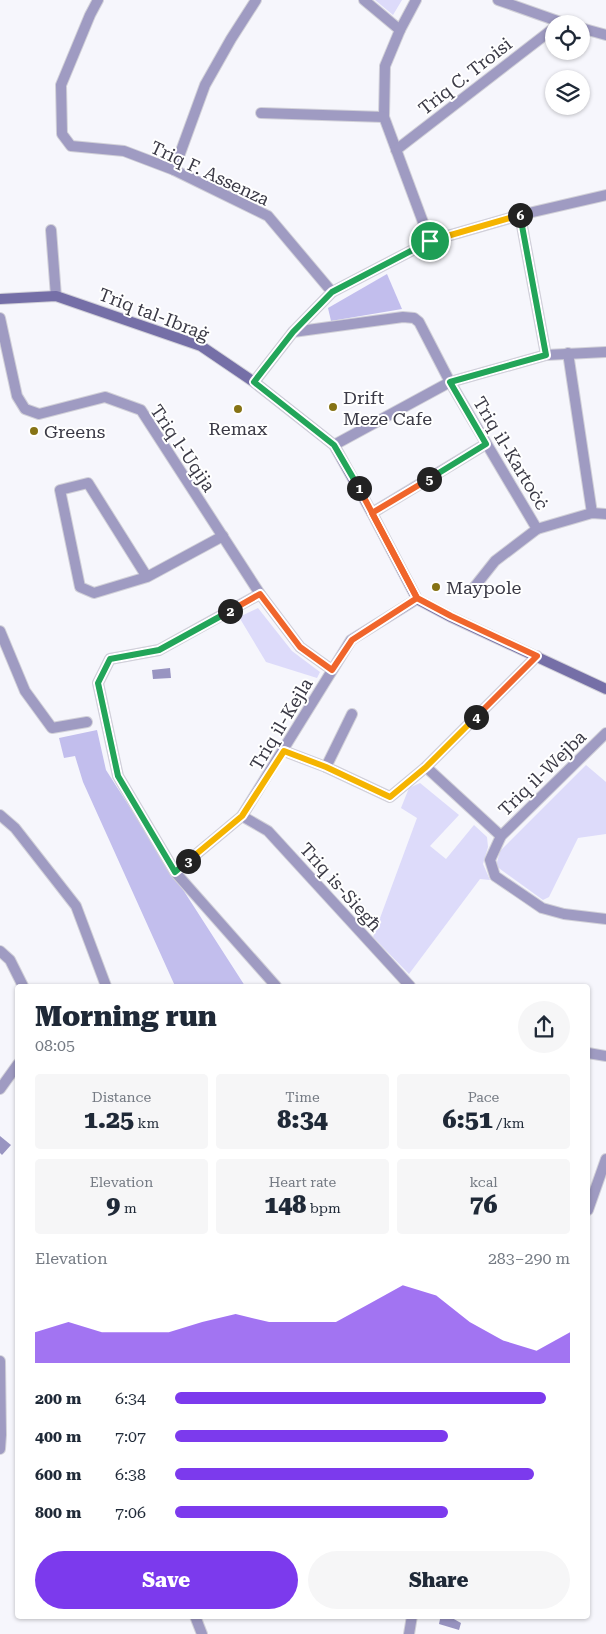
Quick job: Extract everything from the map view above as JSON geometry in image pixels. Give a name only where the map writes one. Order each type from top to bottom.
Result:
[{"type":"main road","name":"Triq tal-Ibraġ","points":[[0,298],[56,296],[201,346],[254,382],[334,445],[417,598]]},
{"type":"main road","points":[[417,598],[606,689]]},
{"type":"street","name":"Triq F. Assenza","points":[[98,0],[61,84],[62,134],[72,146],[124,151],[174,170],[268,216],[332,292]]},
{"type":"street","points":[[174,170],[205,85],[256,0]]},
{"type":"street","points":[[364,0],[400,30]]},
{"type":"street","points":[[416,0],[400,30],[385,66],[384,117],[430,241]]},
{"type":"street","points":[[498,0],[545,19]]},
{"type":"street","points":[[590,31],[606,35]]},
{"type":"street","name":"Triq C. Troisi","points":[[396,150],[545,36]]},
{"type":"street","points":[[261,113],[384,117]]},
{"type":"street","points":[[254,382],[293,332],[332,292],[430,241],[520,215],[606,196]]},
{"type":"street","points":[[520,215],[546,355]]},
{"type":"street","points":[[51,230],[56,296]]},
{"type":"street","name":"Triq il-Kartoċċ","points":[[293,332],[403,317],[414,318],[419,322],[450,382],[537,529]]},
{"type":"street","name":"Triq l-Uqija","points":[[0,318],[17,396],[24,409],[39,414],[105,397],[141,410],[260,594],[300,647],[332,670]]},
{"type":"street","points":[[334,445],[450,382],[546,355],[606,352]]},
{"type":"street","points":[[568,353],[592,513]]},
{"type":"street","points":[[372,513],[486,444]]},
{"type":"street","points":[[147,577],[88,483],[60,490],[80,587],[94,593],[147,577],[223,536]]},
{"type":"street","points":[[472,590],[495,561],[537,529],[592,513],[606,514]]},
{"type":"street","points":[[260,594],[159,650],[110,659],[98,683],[118,776],[175,872],[274,984]]},
{"type":"street","name":"Triq il-Kejla","points":[[175,872],[242,816],[352,640],[417,598]]},
{"type":"street","points":[[0,630],[25,692],[52,728],[88,722]]},
{"type":"street","points":[[284,751],[326,767],[390,797],[426,767],[537,656]]},
{"type":"street","points":[[326,767],[352,714]]},
{"type":"street","name":"Triq il-Wejba","points":[[501,836],[606,733]]},
{"type":"street","points":[[426,767],[501,836],[490,860],[495,876],[542,908],[564,914],[606,919]]},
{"type":"street","points":[[0,814],[15,828],[76,906],[105,984]]},
{"type":"street","name":"Triq is-Siegħ","points":[[242,816],[268,831],[408,984]]},
{"type":"street","points":[[0,951],[10,960],[22,984]]},
{"type":"street","points":[[590,1054],[606,1056]]},
{"type":"street","points":[[0,1089],[15,1068]]},
{"type":"street","points":[[590,1204],[606,1159]]},
{"type":"street","points":[[0,1361],[0,1450]]},
{"type":"street","points":[[409,1634],[412,1619]]},
{"type":"shaded area","points":[[375,0],[402,0],[393,15]]},
{"type":"shaded area","points":[[387,274],[402,309],[331,321],[328,308]]},
{"type":"shaded area","points":[[258,608],[292,651],[320,672],[317,678],[266,662],[239,617]]},
{"type":"shaded area","points":[[170,668],[171,678],[153,679],[152,670]]},
{"type":"shaded area","points":[[97,730],[106,770],[244,984],[174,984],[83,782],[75,756],[64,758],[59,738]]},
{"type":"shaded area","points":[[586,765],[606,782],[606,834],[578,838],[549,897],[543,900],[496,866],[500,851]]},
{"type":"shaded area","points":[[420,783],[459,815],[430,846],[446,859],[474,825],[487,837],[488,847],[483,864],[490,880],[480,879],[409,974],[373,937],[417,818],[401,808],[409,788]]},
{"type":"shaded area","points":[[0,1136],[11,1145],[2,1155],[0,1153]]},
{"type":"shaded area","points":[[440,1619],[454,1619],[461,1623],[459,1630],[439,1624]]},
{"type":"place","name":"Drift Meze Cafe","points":[[333,407]]},
{"type":"place","name":"Remax","points":[[238,409]]},
{"type":"place","name":"Greens","points":[[34,431]]},
{"type":"place","name":"Maypole","points":[[436,587]]},
{"type":"route","points":[[430,241],[332,292],[293,332],[254,382],[292,414],[334,445],[417,598],[352,640],[332,670],[300,647],[260,594],[159,650],[110,659],[98,683],[118,776],[175,872],[242,816],[284,751],[326,767],[390,797],[426,767],[537,656],[417,598],[372,513],[486,444],[450,382],[546,355],[520,215],[430,241]]}]
